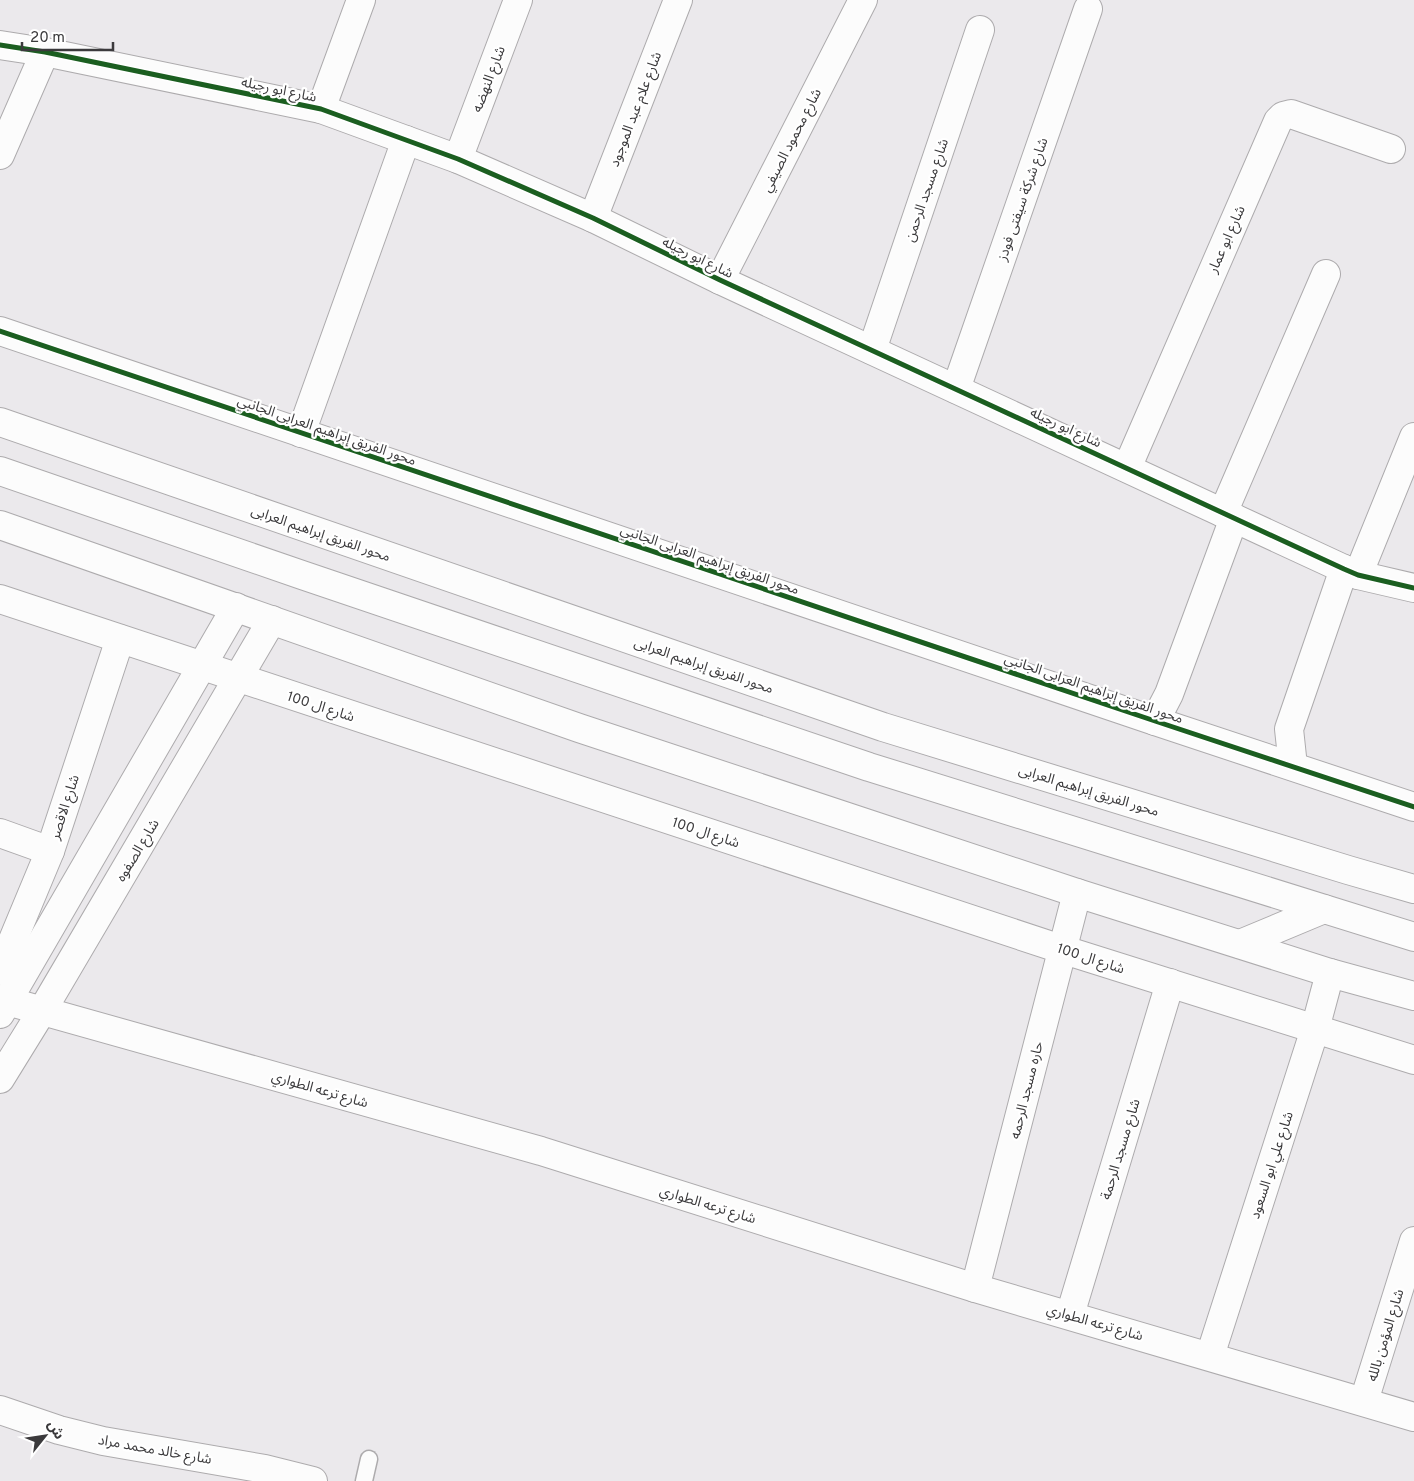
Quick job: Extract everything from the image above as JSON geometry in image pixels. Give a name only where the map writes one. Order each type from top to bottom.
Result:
[{"type":"street","points":[[320,109],[361,0]]},
{"type":"street","name":"شارع النهضه","points":[[458,158],[518,0]]},
{"type":"street","name":"شارع علام عبد الموجود","points":[[593,218],[678,0]]},
{"type":"street","name":"شارع محمود الصيفي","points":[[720,280],[862,0]]},
{"type":"street","name":"شارع شركة سيفتى فودز","points":[[956,389],[1088,9]]},
{"type":"street","name":"شارع مسجد الرحمن","points":[[872,350],[980,30]]},
{"type":"street","name":"شارع ابو رجيله","points":[[0,45],[44,52],[320,109],[458,158],[593,218],[720,280],[1351,572],[1414,588]]},
{"type":"street","points":[[0,155],[44,52]]},
{"type":"street","name":"شارع ابو عمار","points":[[1127,468],[1278,122],[1283,116],[1291,114],[1391,149]]},
{"type":"street","points":[[301,433],[406,140]]},
{"type":"street","points":[[1155,721],[1169,694],[1228,516],[1326,274]]},
{"type":"street","name":"محور الفريق إبراهيم العرابى الجانبي","points":[[0,331],[1414,807]]},
{"type":"street","name":"محور الفريق إبراهيم العرابى","points":[[0,422],[883,727],[1414,889]]},
{"type":"street","points":[[1293,766],[1289,729],[1351,572],[1414,437]]},
{"type":"street","points":[[0,471],[869,767],[1414,937]]},
{"type":"street","points":[[0,525],[579,728],[1077,893],[1330,973],[1414,996]]},
{"type":"street","name":"شارع ال 100","points":[[0,599],[1062,949],[1414,1060]]},
{"type":"street","points":[[3,1005],[236,607]]},
{"type":"street","name":"شارع الصفوه","points":[[0,1079],[272,620]]},
{"type":"street","name":"شارع الاقصر","points":[[0,971],[50,851],[120,639]]},
{"type":"street","points":[[0,834],[50,851]]},
{"type":"street","name":"حاره مسجد الرحمه","points":[[975,1288],[1077,893]]},
{"type":"street","points":[[1240,944],[1324,909]]},
{"type":"street","name":"شارع علي ابو السعود","points":[[1210,1356],[1315,1029],[1330,973]]},
{"type":"street","name":"شارع مسجد الرحمة","points":[[1070,1315],[1170,983]]},
{"type":"street","name":"شارع ترعه الطواري","points":[[3,1005],[42,1011],[541,1151],[975,1288],[1414,1417]]},
{"type":"street","name":"شارع المؤمن بالله","points":[[1364,1401],[1414,1241]]},
{"type":"street","name":"شارع خالد محمد مراد","points":[[0,1410],[59,1430],[103,1441],[265,1468],[313,1481]]},
{"type":"lane","points":[[364,1481],[369,1459]]},
{"type":"cycle path","points":[[0,45],[45,52],[321,109],[458,159],[593,218],[720,280],[1344,569],[1358,575],[1414,588]]},
{"type":"cycle path","points":[[0,331],[1414,807]]}]
